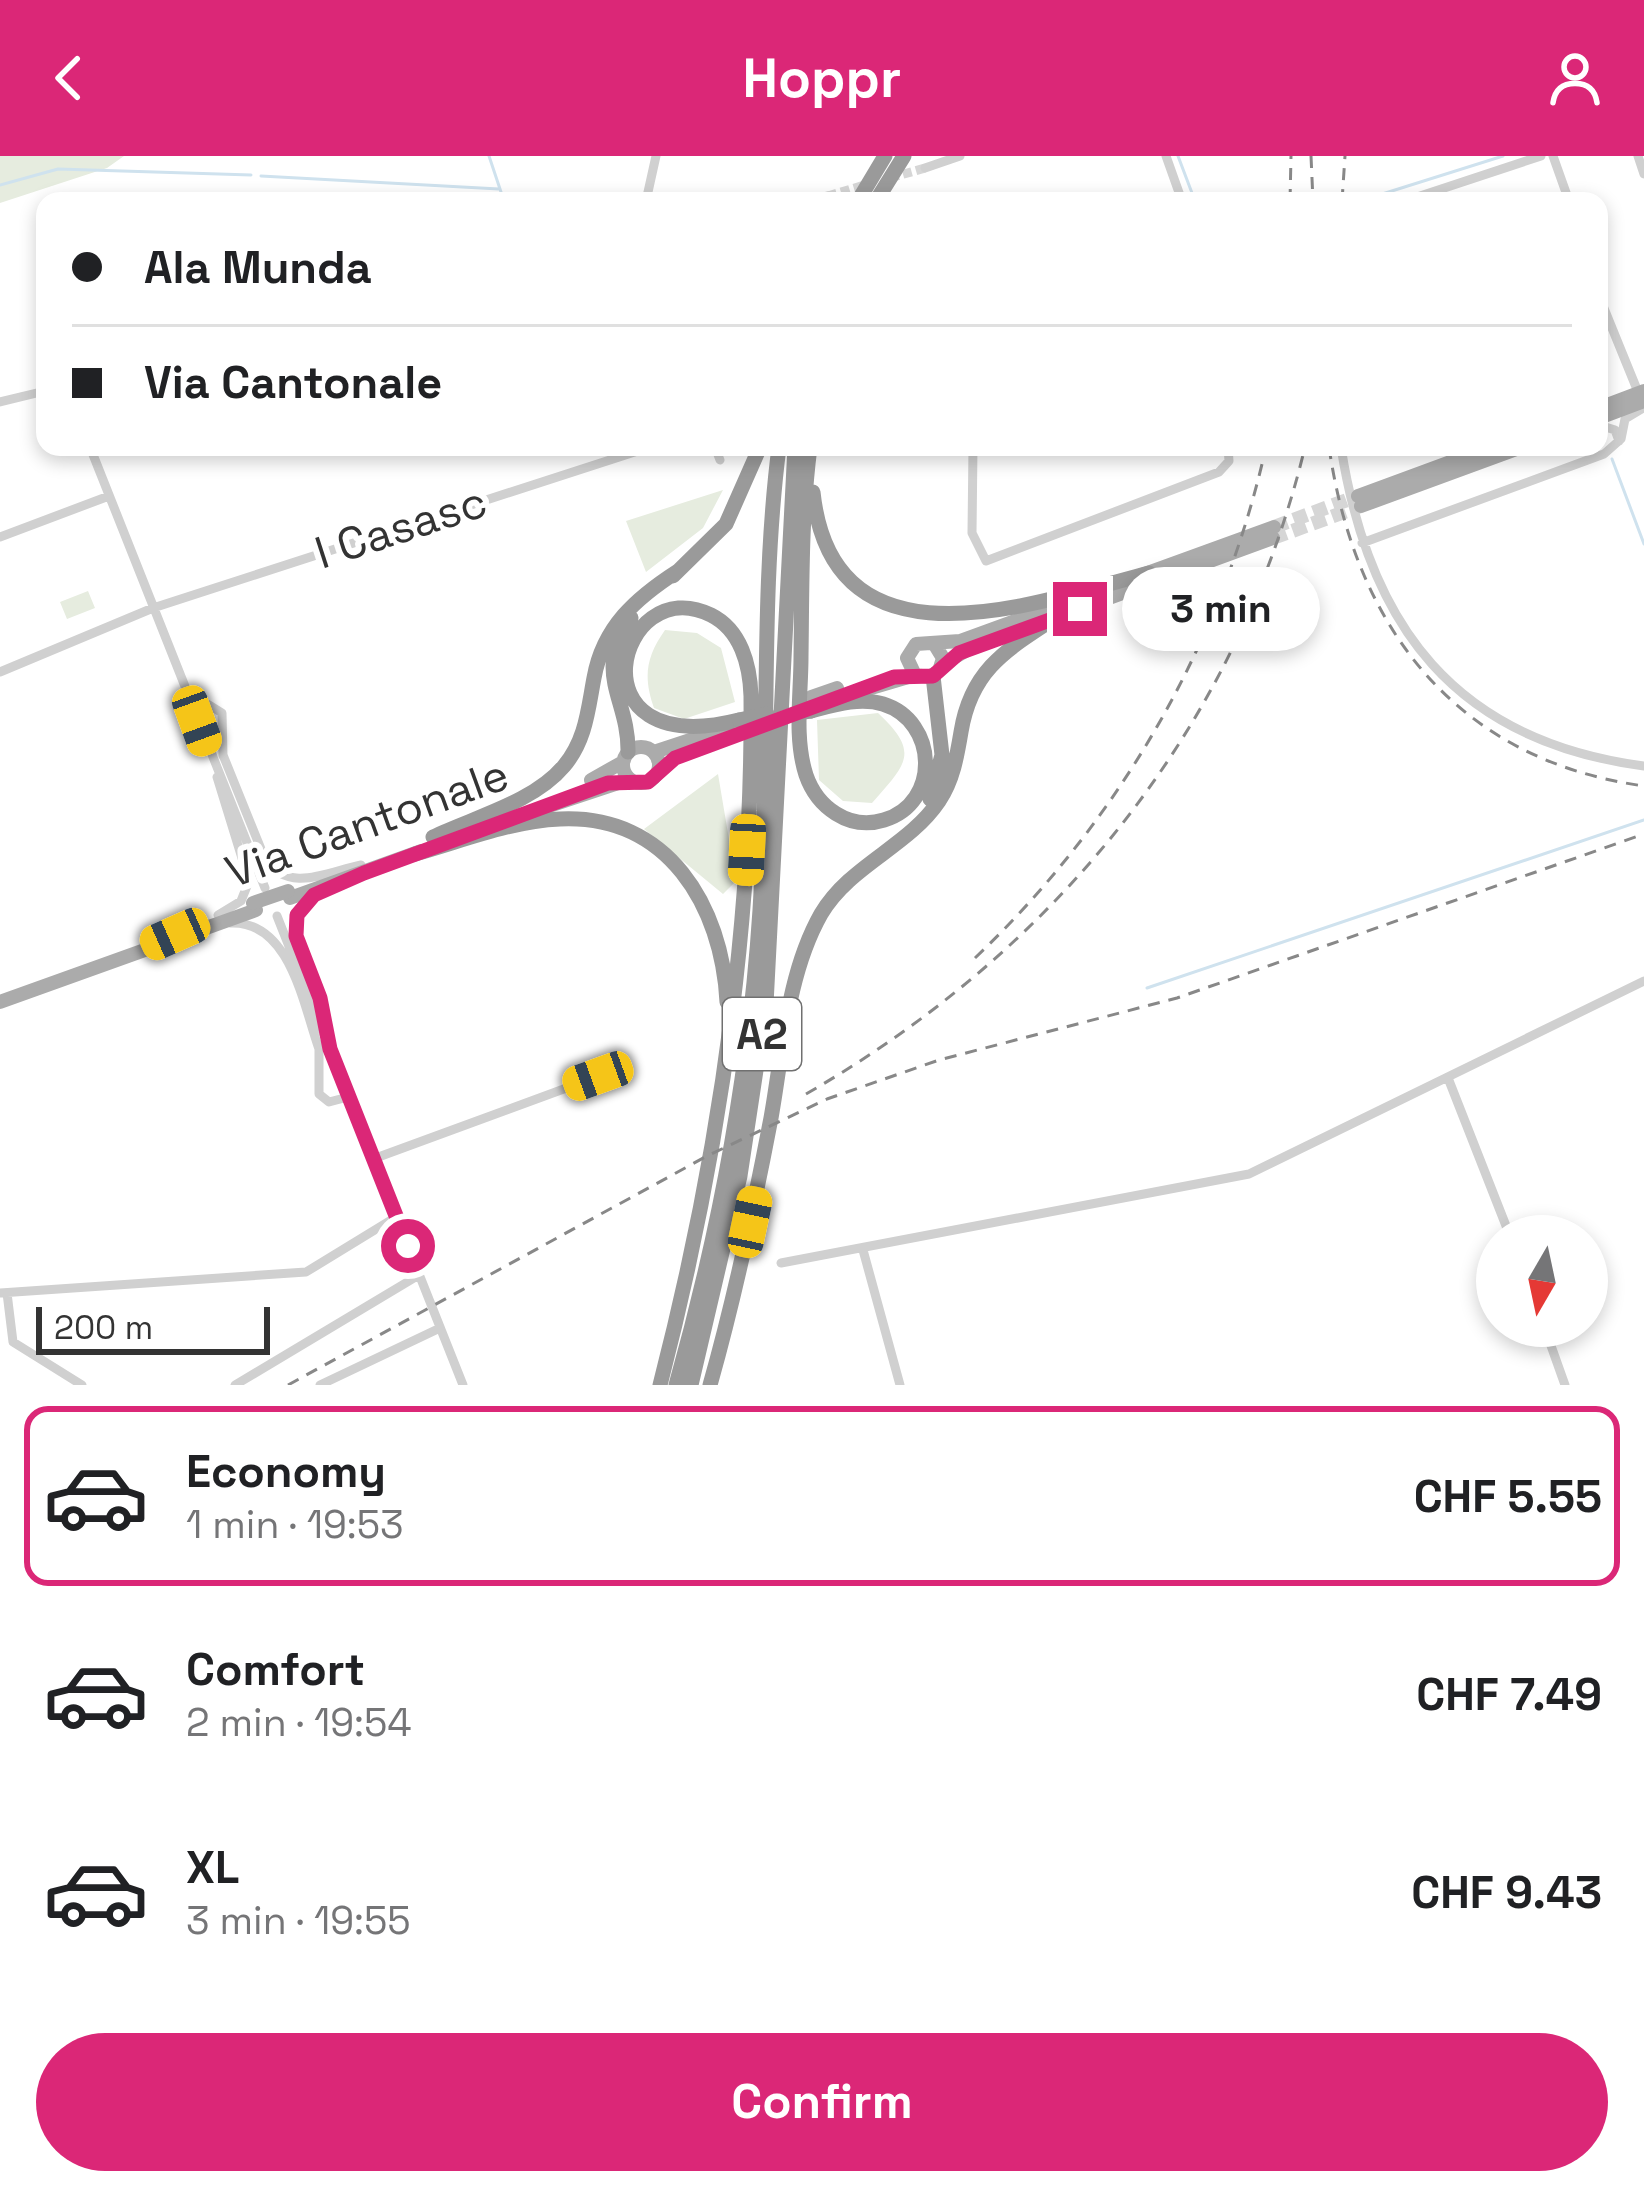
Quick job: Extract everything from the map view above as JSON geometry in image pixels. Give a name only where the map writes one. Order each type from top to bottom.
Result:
[{"type":"highway","points":[[866,192],[885,156]]},
{"type":"highway","points":[[870,192],[904,156]]},
{"type":"highway","points":[[626,757],[612,683],[615,649],[633,616],[726,524],[756,456]]},
{"type":"highway","name":"A2","points":[[676,1385],[725,1180],[748,1033],[762,878],[779,456]]},
{"type":"highway","name":"A2","points":[[691,1385],[736,1196],[766,1004],[795,456]]},
{"type":"highway","points":[[811,456],[813,498],[830,550],[856,583],[898,608],[937,616],[992,612],[1149,573]]},
{"type":"highway","points":[[807,707],[870,702],[904,715],[920,735],[927,759],[922,785],[911,803],[884,820],[853,821],[826,807],[806,774],[800,722],[811,456]]},
{"type":"highway","points":[[433,837],[529,794],[562,768],[585,727],[598,659],[610,631],[640,598],[678,572]]},
{"type":"highway","name":"A2","points":[[660,1385],[693,1248],[724,1074],[744,902],[749,676],[737,641],[711,615],[674,610],[642,626],[629,644],[624,670],[640,710],[679,730],[739,726],[766,714]]},
{"type":"highway","name":"A2","points":[[710,1385],[808,942],[838,891],[932,810],[949,783],[965,709],[979,677],[1003,651],[1055,618]]},
{"type":"highway","name":"A2","points":[[909,832],[933,792],[941,764],[938,670]]},
{"type":"highway","name":"A2","points":[[415,854],[560,819],[613,825],[652,843],[696,888],[717,933],[727,1002],[724,1074]]},
{"type":"main road","points":[[1608,413],[1639,398]]},
{"type":"main road","points":[[1469,456],[1359,501],[1495,456]]},
{"type":"main road","points":[[739,726],[659,769],[648,782],[630,779],[626,757],[639,747],[654,752],[739,726],[807,707],[915,675],[938,670],[1055,618],[1274,532],[935,645],[916,644],[907,658],[807,707],[766,714]]},
{"type":"main road","points":[[935,645],[938,670]]},
{"type":"main road","points":[[907,658],[915,675]]},
{"type":"main road","points":[[654,752],[659,769]]},
{"type":"main road","name":"Via Cantonale","points":[[363,869],[433,837],[605,775],[626,757]]},
{"type":"main road","name":"Via Cantonale","points":[[0,1002],[219,919],[630,779]]},
{"type":"street","points":[[648,192],[656,156]]},
{"type":"street","points":[[925,168],[960,156]]},
{"type":"street","points":[[1166,156],[1179,192]]},
{"type":"street","points":[[1432,192],[1540,156]]},
{"type":"street","points":[[1553,156],[1566,192]]},
{"type":"street","points":[[1638,156],[1644,174]]},
{"type":"street","points":[[1608,319],[1639,398],[1619,442],[1608,449]]},
{"type":"street","points":[[0,402],[36,393]]},
{"type":"street","points":[[1608,424],[1619,442]]},
{"type":"street","points":[[93,456],[217,771],[250,881],[241,901],[219,919]]},
{"type":"street","name":"I Casasc","points":[[0,672],[153,608],[622,456]]},
{"type":"street","points":[[718,456],[720,460]]},
{"type":"street","points":[[973,456],[972,532],[986,561],[1219,472],[1229,456]]},
{"type":"street","points":[[1343,456],[1362,543],[1391,610],[1452,684],[1552,742],[1644,766]]},
{"type":"street","points":[[1362,543],[1598,456]]},
{"type":"street","points":[[0,537],[109,496]]},
{"type":"street","points":[[183,682],[195,701],[223,717],[223,782]]},
{"type":"street","points":[[197,721],[208,705]]},
{"type":"street","points":[[223,754],[265,859],[276,873],[299,880],[363,869]]},
{"type":"street","points":[[217,771],[266,888]]},
{"type":"street","points":[[348,1097],[329,1102],[319,1094],[325,1049],[296,920],[314,895],[363,869]]},
{"type":"street","points":[[277,916],[325,1049]]},
{"type":"street","points":[[219,919],[249,923],[277,942],[348,1097],[463,1385]]},
{"type":"street","points":[[781,1263],[1249,1174],[1644,981]]},
{"type":"street","points":[[374,1159],[598,1076]]},
{"type":"street","points":[[1448,1078],[1502,1215]]},
{"type":"street","points":[[82,1385],[13,1342],[3,1293],[306,1272],[396,1217]]},
{"type":"street","points":[[863,1250],[900,1385]]},
{"type":"street","points":[[235,1385],[419,1275]]},
{"type":"street","points":[[320,1385],[440,1328]]},
{"type":"street","points":[[1551,1347],[1565,1385]]},
{"type":"shaded area","points":[[0,156],[124,156],[107,168],[0,203]]},
{"type":"shaded area","points":[[723,490],[703,528],[646,572],[626,521]]},
{"type":"shaded area","points":[[88,591],[95,608],[67,619],[60,602]]},
{"type":"shaded area","points":[[665,630],[697,633],[721,648],[735,702],[684,719],[654,708],[648,668]]},
{"type":"shaded area","points":[[878,713],[900,738],[904,758],[872,803],[843,801],[819,780],[817,720]]},
{"type":"shaded area","points":[[718,774],[736,881],[723,894],[644,829]]},
{"type":"waterway","points":[[489,156],[501,192]]},
{"type":"waterway","points":[[1178,156],[1192,192]]},
{"type":"waterway","points":[[1389,192],[1503,156]]},
{"type":"waterway","points":[[0,185],[58,169],[251,175]]},
{"type":"waterway","points":[[261,176],[499,189]]},
{"type":"waterway","points":[[1612,459],[1644,544]]},
{"type":"waterway","points":[[1147,988],[1644,820]]},
{"type":"tunnel","points":[[890,178],[925,168]]},
{"type":"tunnel","points":[[841,192],[868,184]]},
{"type":"tunnel","points":[[1274,527],[1358,496]]},
{"type":"tunnel","points":[[1273,538],[1361,506]]},
{"type":"railway","points":[[1290,192],[1291,156]]},
{"type":"railway","points":[[1311,156],[1313,192]]},
{"type":"railway","points":[[1343,192],[1345,156]]},
{"type":"railway","points":[[975,958],[1075,848],[1158,724],[1222,590],[1264,456]]},
{"type":"railway","points":[[806,1094],[896,1037],[979,972],[1055,901],[1123,822],[1183,737],[1233,647],[1274,550],[1302,456]]},
{"type":"railway","points":[[1331,456],[1342,512],[1363,572],[1391,627],[1426,674],[1469,715],[1519,747],[1578,771],[1644,786]]},
{"type":"railway","points":[[288,1385],[707,1156],[827,1099],[939,1060],[1177,998],[1644,834]]},
{"type":"route","points":[[408,1246],[330,1049],[320,998],[296,936],[296,920],[305,902],[364,873],[608,783],[648,782],[675,758],[894,677],[933,676],[959,653],[1080,609]]}]
